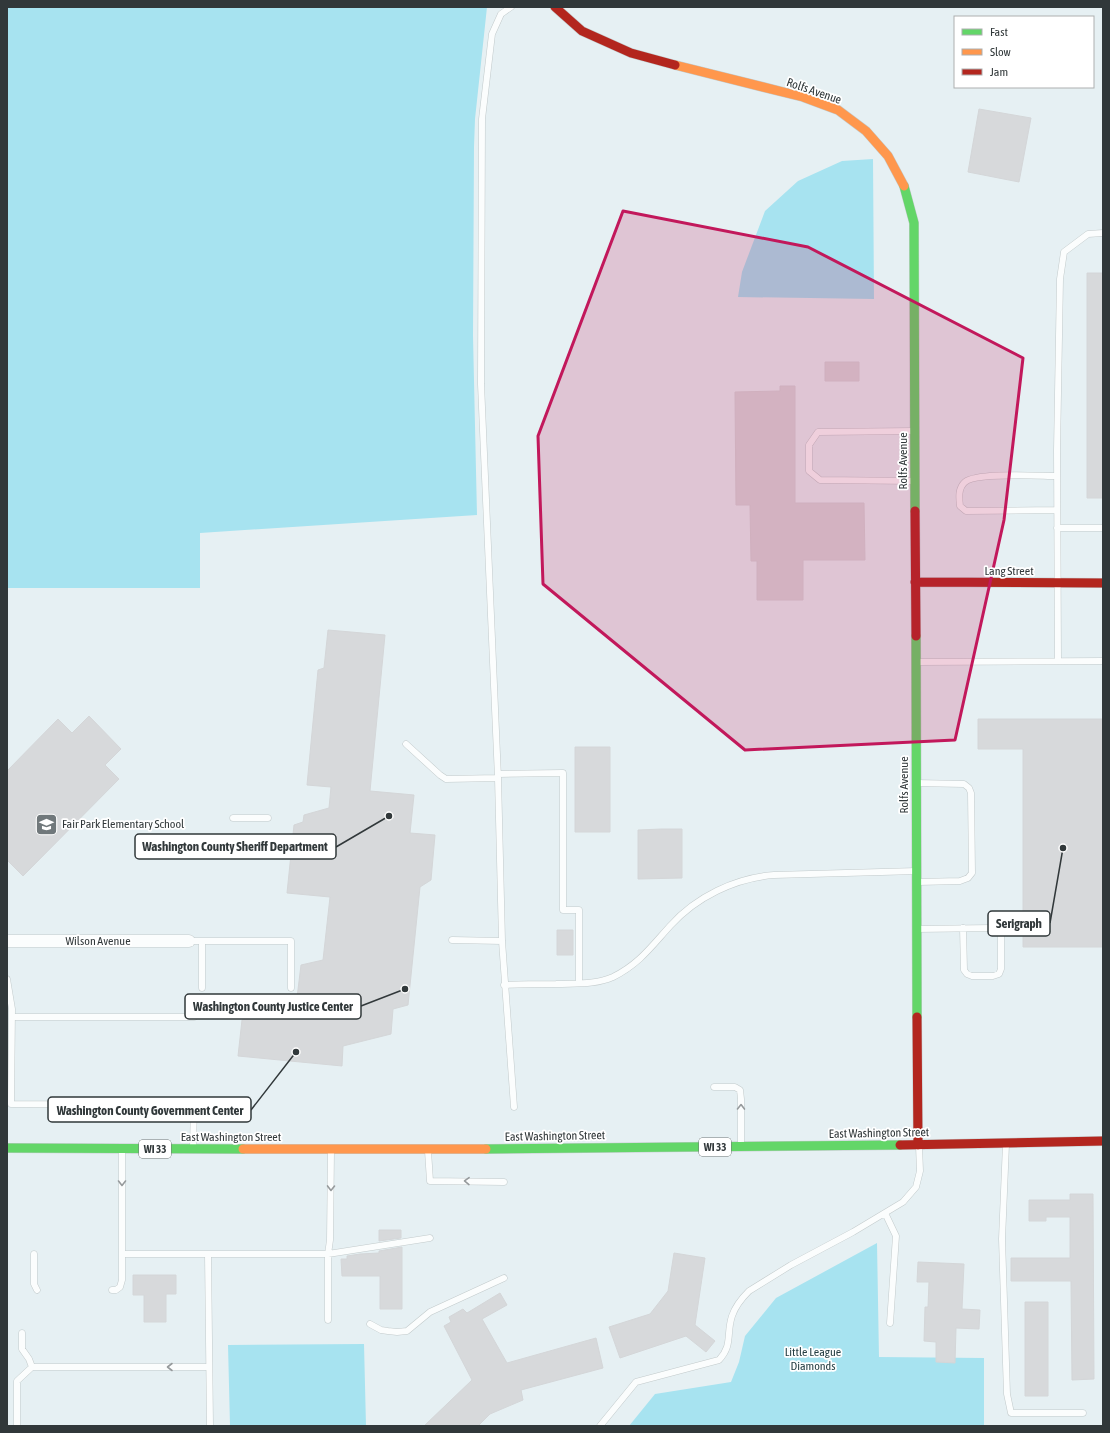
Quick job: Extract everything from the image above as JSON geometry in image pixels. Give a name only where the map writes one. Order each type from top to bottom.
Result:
[{"type":"street","name":"Rolfs Avenue","points":[[555,7],[582,30],[631,53],[695,71],[803,97],[838,110],[866,131],[888,156],[904,185],[914,224],[918,1145]]},
{"type":"street","name":"Lang Street","points":[[915,582],[1103,583]]},
{"type":"street","name":"Wilson Avenue","points":[[7,942],[189,941]]},
{"type":"street","name":"East Washington Street","points":[[7,1148],[428,1149],[918,1145],[1103,1141]]},
{"type":"lane","points":[[511,7],[501,14],[492,34],[482,119],[480,384],[498,776],[504,985],[514,1107]]},
{"type":"lane","points":[[1058,661],[1057,476],[1060,278],[1064,252],[1088,234],[1103,233]]},
{"type":"lane","points":[[915,431],[818,432],[809,445],[809,471],[820,480],[915,481]]},
{"type":"lane","points":[[1057,476],[996,476],[974,478],[964,483],[959,494],[960,506],[966,511],[1057,510]]},
{"type":"lane","points":[[1057,528],[1103,528]]},
{"type":"lane","points":[[915,662],[1103,661]]},
{"type":"lane","points":[[406,744],[446,779],[563,773],[563,910],[579,910],[579,983]]},
{"type":"lane","points":[[916,783],[964,784],[969,788],[971,793],[972,873],[968,878],[960,881],[917,882]]},
{"type":"lane","points":[[233,818],[268,818]]},
{"type":"lane","points":[[504,985],[592,983],[612,977],[634,964],[644,956],[671,925],[696,904],[720,889],[759,876],[917,871]]},
{"type":"lane","points":[[917,929],[963,928],[998,929],[1001,934],[1001,969],[999,974],[993,976],[972,976],[967,974],[964,970],[963,928]]},
{"type":"lane","points":[[452,940],[502,941]]},
{"type":"lane","points":[[189,941],[291,941],[291,988]]},
{"type":"lane","points":[[202,941],[202,988]]},
{"type":"lane","points":[[7,979],[12,1009],[12,1104],[194,1105],[193,1149]]},
{"type":"lane","points":[[12,1017],[194,1018]]},
{"type":"lane","points":[[714,1087],[734,1087],[740,1090],[741,1146]]},
{"type":"lane","points":[[1006,1143],[1002,1239],[1007,1394],[1011,1413],[1083,1413]]},
{"type":"lane","points":[[600,1426],[636,1382],[719,1360],[728,1348],[732,1316],[744,1296],[749,1291],[790,1265],[853,1232],[903,1202],[916,1187],[920,1171],[918,1145]]},
{"type":"lane","points":[[112,1290],[116,1290],[120,1287],[122,1280],[122,1149]]},
{"type":"lane","points":[[328,1320],[331,1149]]},
{"type":"lane","points":[[428,1149],[430,1181],[504,1182]]},
{"type":"lane","points":[[886,1213],[896,1236],[890,1323]]},
{"type":"lane","points":[[122,1254],[328,1254],[430,1238]]},
{"type":"lane","points":[[34,1254],[34,1284],[37,1290]]},
{"type":"lane","points":[[208,1254],[210,1426]]},
{"type":"lane","points":[[370,1324],[388,1332],[407,1331],[430,1312],[504,1278]]},
{"type":"lane","points":[[22,1333],[22,1348],[32,1367]]},
{"type":"lane","points":[[17,1426],[18,1381],[32,1367],[209,1367]]},
{"type":"highlighted area","points":[[623,211],[808,247],[1023,358],[1004,520],[955,740],[745,750],[543,584],[538,436]]},
{"type":"green space","points":[[7,7],[487,7],[475,119],[474,147],[473,336],[477,515],[200,533],[200,588],[7,588]]},
{"type":"green space","points":[[873,159],[874,299],[738,297],[742,272],[765,211],[798,181],[842,161]]},
{"type":"green space","name":"Little League Diamonds","points":[[877,1243],[879,1357],[984,1358],[984,1426],[629,1426],[655,1394],[731,1382],[739,1362],[745,1336],[776,1298]]},
{"type":"green space","points":[[364,1344],[366,1426],[230,1426],[228,1345]]},
{"type":"building","points":[[979,109],[1031,118],[1019,182],[968,172]]},
{"type":"building","points":[[1087,273],[1103,273],[1103,498],[1087,498]]},
{"type":"building","points":[[825,362],[859,362],[859,381],[825,381]]},
{"type":"building","points":[[780,386],[795,386],[795,503],[864,503],[865,560],[803,560],[803,600],[757,600],[757,561],[751,561],[750,505],[736,505],[735,392],[780,391]]},
{"type":"building","points":[[328,630],[385,635],[370,791],[414,795],[410,833],[435,835],[431,880],[420,887],[408,1005],[393,1009],[391,1034],[343,1046],[342,1066],[238,1056],[242,1020],[296,1006],[301,965],[323,960],[330,897],[287,893],[294,825],[303,822],[304,815],[329,808],[331,787],[307,785],[318,670],[324,668]]},
{"type":"building","points":[[89,716],[121,749],[105,765],[119,779],[23,876],[7,860],[7,771],[58,719],[72,733]]},
{"type":"building","points":[[978,719],[1103,719],[1103,947],[1023,947],[1023,749],[978,749]]},
{"type":"building","points":[[575,747],[610,747],[610,832],[575,832]]},
{"type":"building","points":[[682,829],[682,878],[638,879],[638,830]]},
{"type":"building","points":[[557,930],[573,930],[573,955],[557,955]]},
{"type":"building","points":[[1070,1194],[1093,1194],[1094,1379],[1072,1380],[1071,1281],[1011,1281],[1011,1258],[1070,1258],[1070,1217],[1046,1217],[1046,1221],[1029,1221],[1029,1200],[1070,1200]]},
{"type":"building","points":[[379,1230],[401,1230],[401,1238],[379,1241]]},
{"type":"building","points":[[402,1247],[402,1309],[380,1309],[380,1276],[342,1276],[341,1259],[347,1259],[347,1256],[379,1253],[379,1251]]},
{"type":"building","points":[[674,1253],[705,1258],[695,1325],[715,1341],[706,1352],[686,1336],[620,1358],[609,1327],[650,1314],[668,1291]]},
{"type":"building","points":[[918,1262],[964,1264],[962,1309],[980,1310],[979,1329],[956,1328],[955,1363],[936,1362],[936,1342],[924,1341],[925,1307],[928,1307],[929,1282],[917,1282]]},
{"type":"building","points":[[133,1275],[176,1275],[176,1294],[166,1294],[166,1322],[144,1322],[144,1295],[133,1295]]},
{"type":"building","points":[[500,1293],[507,1305],[482,1319],[507,1363],[596,1338],[603,1368],[521,1390],[523,1400],[490,1414],[478,1426],[424,1426],[472,1380],[444,1326],[451,1322],[449,1317],[463,1309],[467,1313]]},
{"type":"building","points":[[1025,1302],[1048,1302],[1048,1396],[1025,1396]]},
{"type":"traffic: fast","points":[[904,186],[914,223],[915,511]]},
{"type":"traffic: fast","points":[[916,636],[917,1017]]},
{"type":"traffic: fast","points":[[486,1149],[900,1145]]},
{"type":"traffic: fast","points":[[7,1148],[243,1149]]},
{"type":"traffic: slow","points":[[675,65],[803,97],[838,110],[866,131],[888,156],[904,186]]},
{"type":"traffic: slow","points":[[243,1149],[486,1149]]},
{"type":"traffic: jam","points":[[555,7],[582,31],[631,53],[675,65]]},
{"type":"traffic: jam","points":[[915,511],[916,636]]},
{"type":"traffic: jam","points":[[915,582],[1103,583]]},
{"type":"traffic: jam","points":[[917,1017],[918,1145]]},
{"type":"traffic: jam","points":[[900,1145],[1103,1141]]},
{"type":"place","name":"Washington County Sheriff Department","points":[[389,816]]},
{"type":"place","name":"Fair Park Elementary School","points":[[46,824]]},
{"type":"place","name":"Serigraph","points":[[1063,848]]},
{"type":"place","name":"Washington County Justice Center","points":[[405,989]]},
{"type":"place","name":"Washington County Government Center","points":[[296,1052]]}]
